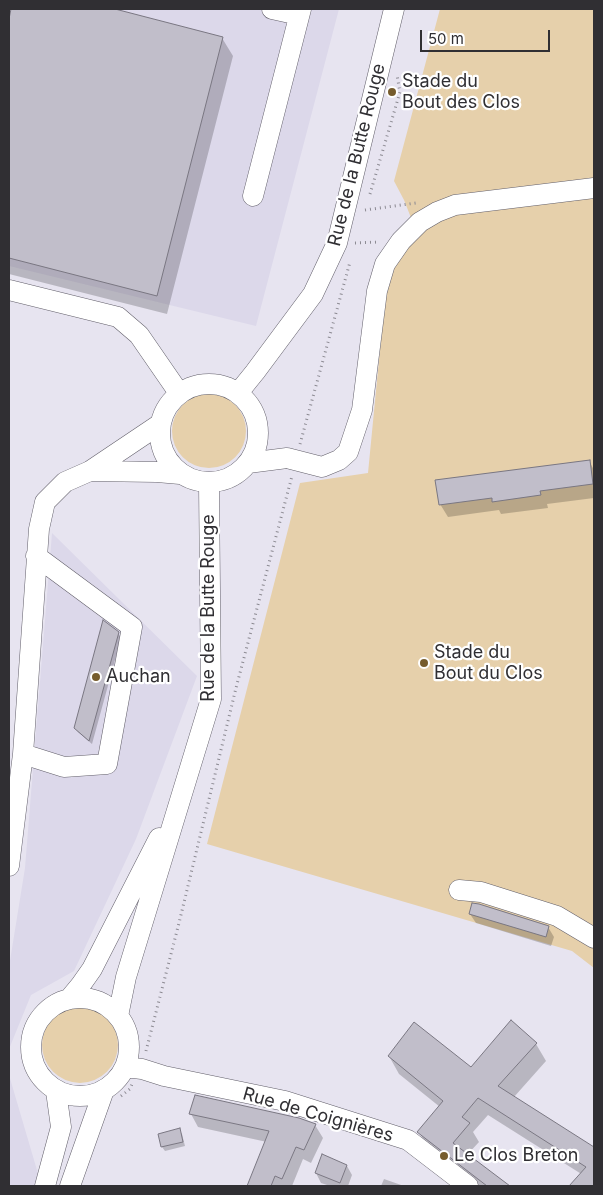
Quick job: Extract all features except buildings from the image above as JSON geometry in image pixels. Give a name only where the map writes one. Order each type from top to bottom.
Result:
[{"type":"street","points":[[253,196],[300,12],[272,9]]},
{"type":"street","name":"Rue de la Butte Rouge","points":[[238,393],[313,294],[346,243],[394,9]]},
{"type":"street","points":[[248,463],[290,458],[322,467],[339,460],[348,452],[362,410],[377,291],[385,264],[401,241],[420,222],[437,212],[455,205],[594,188]]},
{"type":"street","points":[[9,290],[118,318],[138,335],[179,393]]},
{"type":"street","points":[[90,471],[180,474],[194,480],[209,483],[224,480],[237,474],[248,463],[255,450],[258,438],[258,425],[254,413],[238,393],[224,386],[209,383],[193,386],[179,393],[170,402],[160,424],[159,437],[162,450],[169,463],[180,474]]},
{"type":"street","points":[[9,866],[22,754],[36,556],[45,502],[65,482],[90,471],[160,424]]},
{"type":"street","points":[[258,425],[290,458]]},
{"type":"street","name":"Rue de la Butte Rouge","points":[[118,1016],[126,977],[211,699],[209,483]]},
{"type":"street","points":[[22,754],[64,767],[107,764],[132,627],[36,556]]},
{"type":"street","name":"Rue de la Butte Rouge","points":[[70,998],[92,969],[184,789]]},
{"type":"street","points":[[459,890],[481,892],[557,916],[594,938]]},
{"type":"street","points":[[81,997],[97,1000],[111,1008],[126,1027],[129,1040],[129,1054],[134,1068],[120,1076],[104,1090],[88,1096],[72,1096],[56,1091],[44,1082],[35,1069],[31,1055],[31,1040],[35,1025],[44,1012],[56,1003],[70,998],[81,997]]},
{"type":"street","name":"Rue de Coignières","points":[[134,1068],[285,1102],[408,1140],[468,1186]]},
{"type":"street","points":[[72,1184],[104,1090]]},
{"type":"street","points":[[45,1186],[61,1127],[56,1091]]},
{"type":"path","points":[[397,74],[400,92],[365,210],[430,200],[437,212]]},
{"type":"path","points":[[346,243],[358,235]]},
{"type":"path","points":[[346,243],[401,241]]},
{"type":"path","points":[[130,1089],[134,1068],[152,1024],[179,923],[236,688],[294,470],[290,458],[300,445],[350,262]]},
{"type":"shaded area","points":[[9,9],[339,9],[256,326],[9,266]]},
{"type":"shaded area","name":"Stade du Bout du Clos","points":[[440,9],[594,9],[594,968],[572,951],[207,844],[300,483],[368,473],[388,278],[409,245],[419,238],[404,200],[394,181]]},
{"type":"shaded area","points":[[209,394],[230,400],[240,410],[246,431],[240,452],[230,462],[209,468],[188,462],[178,452],[172,431],[178,410],[188,400]]},
{"type":"shaded area","points":[[52,533],[197,676],[136,839],[74,971],[31,995],[9,1049],[9,967],[25,868]]},
{"type":"shaded area","points":[[80,1007],[95,1010],[107,1018],[115,1030],[118,1045],[115,1060],[107,1072],[95,1080],[80,1083],[65,1080],[53,1072],[45,1060],[42,1045],[45,1030],[53,1018],[65,1010]]},
{"type":"shaded area","points":[[9,1075],[39,1177],[37,1186],[9,1186]]},
{"type":"place","name":"Stade du Bout des Clos","points":[[392,92]]},
{"type":"place","name":"Stade du Bout du Clos","points":[[424,663]]},
{"type":"place","name":"Auchan","points":[[96,677]]},
{"type":"place","name":"Le Clos Breton","points":[[444,1156]]}]
